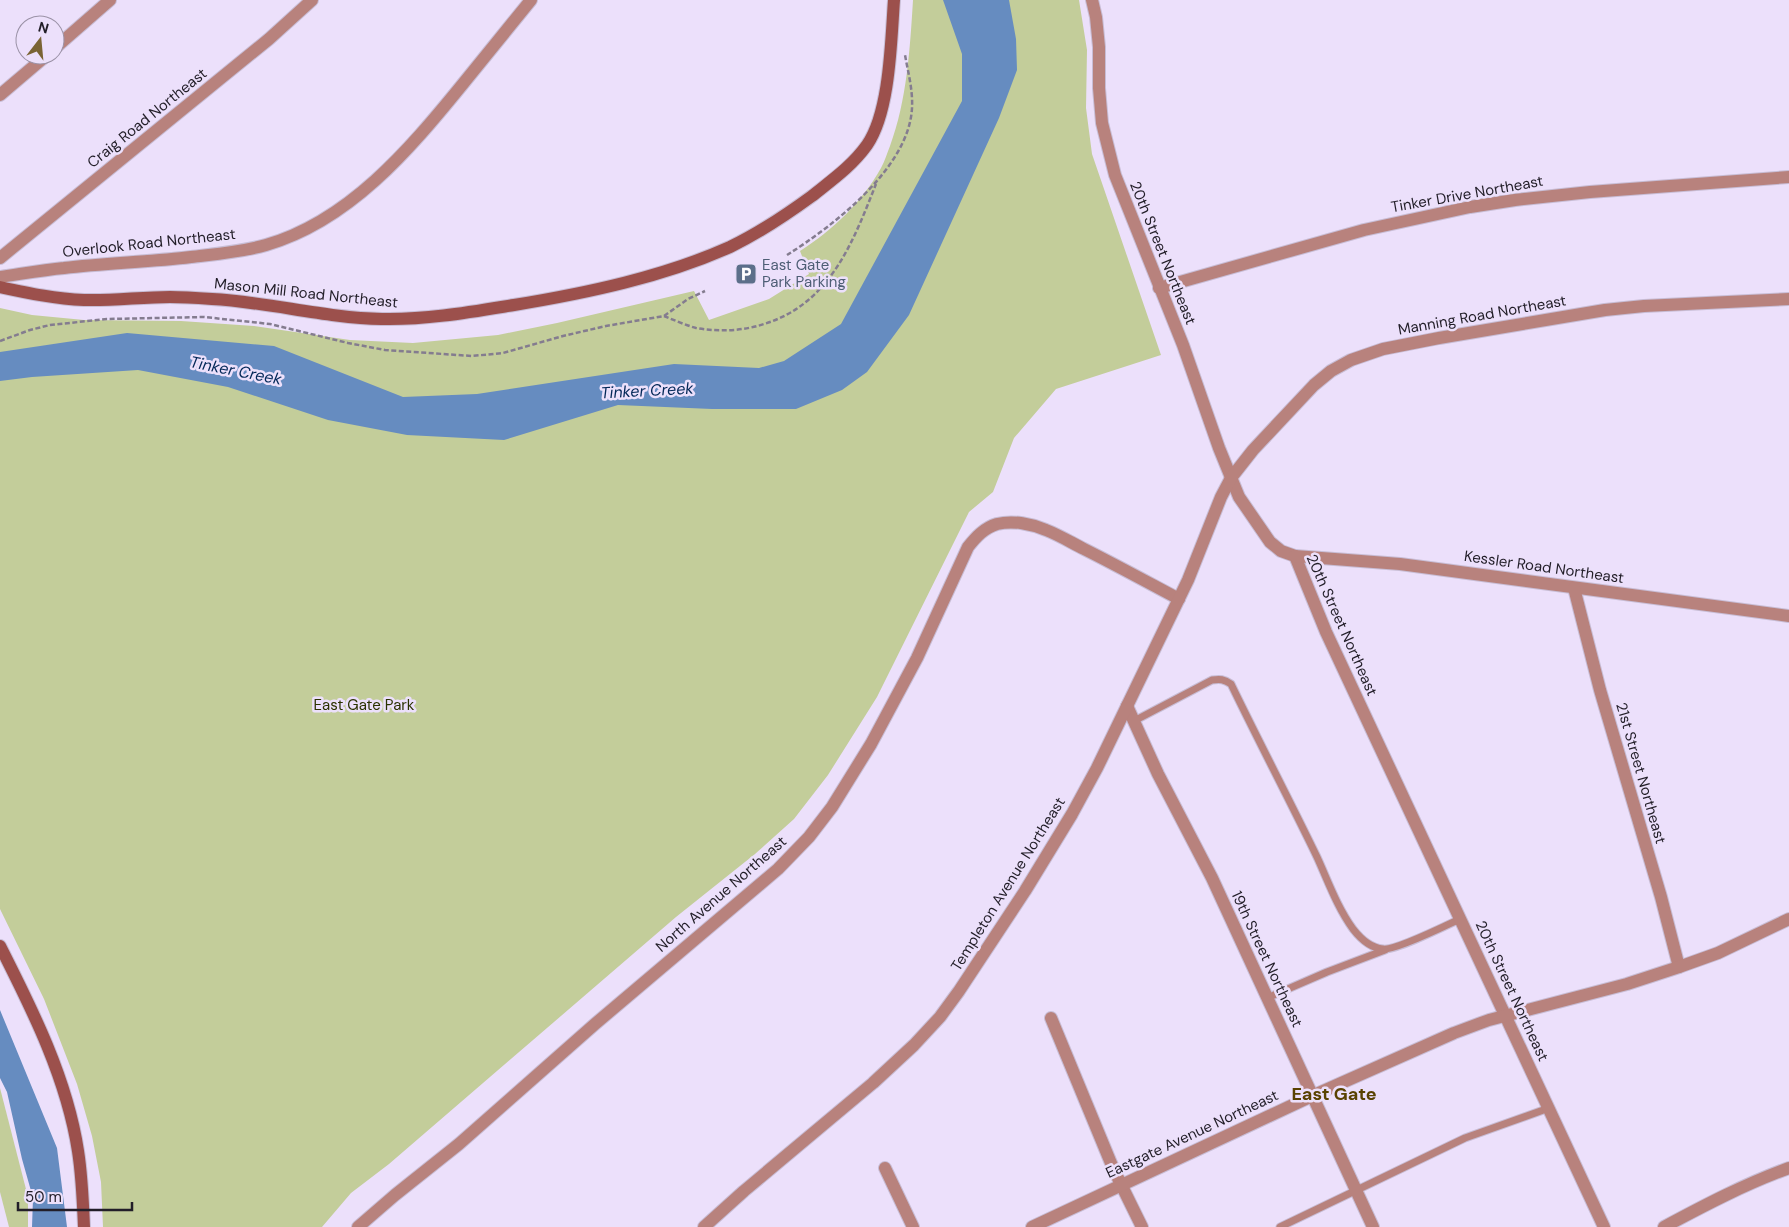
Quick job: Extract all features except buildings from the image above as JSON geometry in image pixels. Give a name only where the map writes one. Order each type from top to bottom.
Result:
[{"type":"street","points":[[65,39],[110,0]]},
{"type":"street","name":"Craig Road Northeast","points":[[0,258],[269,39],[312,0]]},
{"type":"street","name":"Overlook Road Northeast","points":[[0,277],[64,268],[145,262],[212,254],[264,246],[288,238],[311,226],[351,200],[409,148],[531,0]]},
{"type":"street","name":"Mason Mill Road Northeast","points":[[0,287],[56,298],[86,300],[170,297],[216,299],[360,317],[406,319],[471,312],[539,301],[618,284],[654,274],[732,246],[763,229],[826,185],[855,160],[868,144],[875,131],[882,110],[886,91],[894,0]]},
{"type":"street","name":"20th Street Northeast","points":[[1092,0],[1099,47],[1099,88],[1102,123],[1107,149],[1115,175],[1183,345],[1238,496],[1270,542],[1281,550],[1295,556],[1326,632],[1604,1227]]},
{"type":"street","points":[[0,95],[34,65]]},
{"type":"street","name":"Tinker Drive Northeast","points":[[1159,288],[1364,230],[1479,206],[1590,192],[1789,177]]},
{"type":"street","name":"Manning Road Northeast","points":[[1231,478],[1253,450],[1314,385],[1331,371],[1351,360],[1383,349],[1605,310],[1644,306],[1789,299]]},
{"type":"street","name":"Templeton Avenue Northeast","points":[[704,1227],[873,1083],[914,1045],[940,1017],[960,990],[1020,899],[1067,822],[1097,768],[1178,599],[1221,497],[1231,478]]},
{"type":"street","name":"North Avenue Northeast","points":[[358,1227],[460,1144],[595,1024],[778,869],[808,836],[832,807],[872,744],[917,658],[968,548],[985,529],[997,524],[1010,523],[1028,524],[1047,530],[1121,567],[1178,599]]},
{"type":"street","name":"Kessler Road Northeast","points":[[1295,556],[1400,564],[1789,616]]},
{"type":"street","name":"21st Street Northeast","points":[[1574,588],[1600,690],[1680,967]]},
{"type":"street","name":"19th Street Northeast","points":[[1127,706],[1158,774],[1212,878],[1373,1227]]},
{"type":"street","name":"Eastgate Avenue Northeast","points":[[1032,1227],[1312,1096],[1454,1033],[1489,1020],[1627,984],[1680,967],[1718,953],[1789,919]]},
{"type":"street","points":[[0,946],[39,1027],[54,1065],[72,1122],[82,1183],[84,1227]]},
{"type":"street","points":[[1052,1018],[1094,1124],[1142,1227]]},
{"type":"street","points":[[885,1168],[913,1227]]},
{"type":"street","points":[[1664,1227],[1721,1196],[1789,1168]]},
{"type":"lane","points":[[1134,721],[1212,680],[1226,680],[1231,684],[1339,906],[1352,928],[1362,939],[1372,946],[1385,950]]},
{"type":"lane","points":[[1268,998],[1327,972],[1417,938],[1460,919]]},
{"type":"lane","points":[[1280,1227],[1465,1138],[1549,1108]]},
{"type":"path","points":[[664,316],[695,327],[723,331],[754,328],[781,319],[806,304],[826,284],[842,259],[861,222],[877,181]]},
{"type":"green space","name":"East Gate Park","points":[[913,0],[1079,0],[1087,50],[1086,108],[1092,154],[1161,355],[1056,389],[1014,438],[993,492],[969,512],[877,697],[828,775],[794,819],[755,854],[676,917],[389,1164],[351,1193],[322,1227],[103,1227],[101,1182],[92,1136],[77,1084],[44,999],[0,909],[0,308],[32,315],[84,320],[181,321],[254,326],[350,340],[413,343],[498,335],[694,291],[709,320],[769,299],[809,274],[800,251],[824,234],[856,204],[881,168],[896,129],[904,93]]},
{"type":"green space","points":[[0,1088],[28,1197],[28,1227],[9,1227],[0,1192]]},
{"type":"water","name":"Tinker Creek","points":[[943,0],[1009,0],[1016,39],[1017,70],[999,118],[909,315],[867,372],[842,390],[796,409],[712,409],[618,405],[504,440],[407,435],[328,420],[228,387],[138,370],[0,381],[0,352],[127,333],[274,346],[403,397],[477,394],[674,364],[759,368],[784,361],[841,324],[962,101],[962,54]]},
{"type":"water","points":[[0,1010],[57,1148],[67,1227],[32,1227],[33,1198],[7,1092],[0,1078]]},
{"type":"place","name":"East Gate Park Parking","points":[[746,274]]},
{"type":"district","name":"East Gate","points":[[1334,1094]]}]
